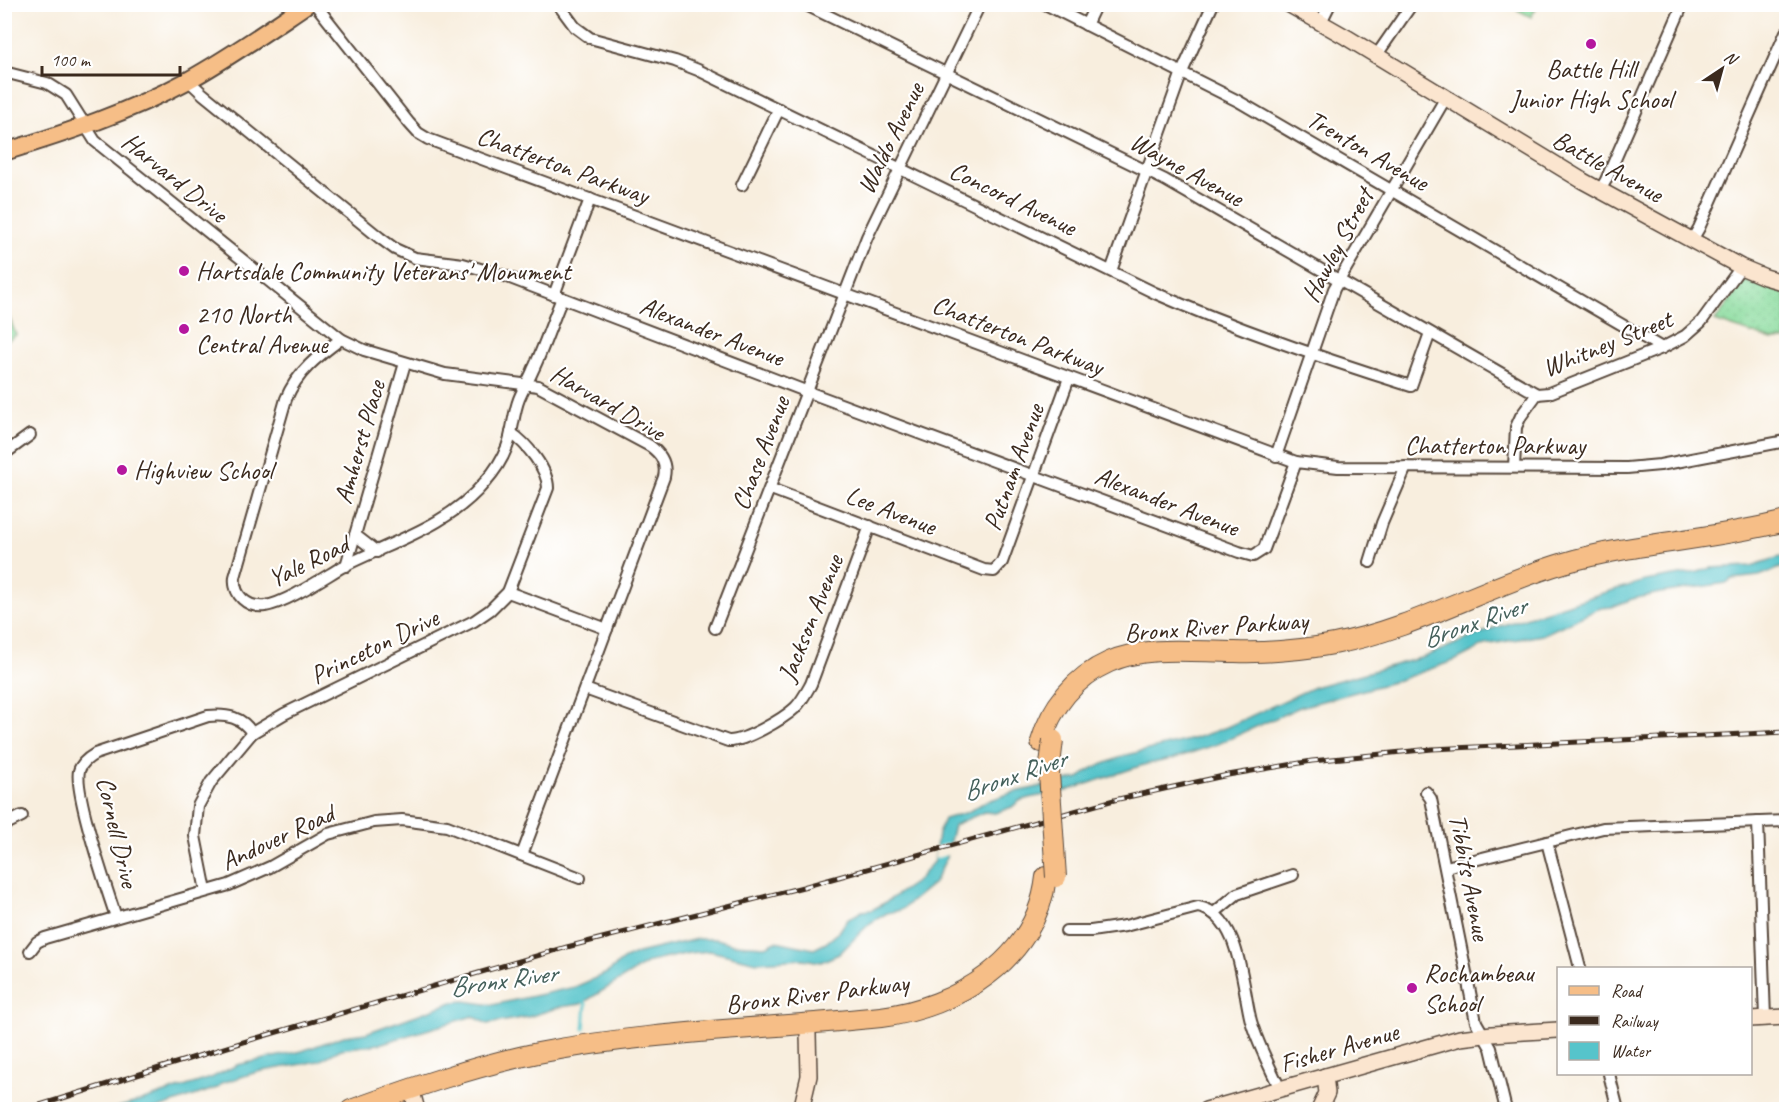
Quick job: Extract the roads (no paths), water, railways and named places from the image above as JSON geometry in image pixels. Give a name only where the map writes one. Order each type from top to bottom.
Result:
[{"type":"highway","name":"Bronx River Parkway","points":[[383,1110],[499,1073],[560,1060],[642,1049],[908,1023],[939,1014],[976,996],[1008,971],[1036,940],[1050,909],[1047,741],[1053,713],[1068,692],[1093,671],[1115,659],[1155,652],[1269,652],[1341,643],[1394,627],[1569,562],[1617,550],[1737,532],[1786,521]]},
{"type":"highway","name":"Bronx River Parkway","points":[[1047,741],[1079,696],[1104,677],[1126,667],[1157,662],[1279,661],[1344,653],[1383,642],[1572,572],[1786,532]]},
{"type":"highway","name":"Bronx River Parkway","points":[[351,1110],[414,1099],[495,1063],[567,1048],[647,1038],[881,1017],[929,1007],[978,982],[1014,950],[1036,917],[1051,877]]},
{"type":"main road","points":[[4,152],[85,127],[135,106],[188,80],[262,35],[307,4]]},
{"type":"street","name":"Chatterton Parkway","points":[[315,4],[409,123],[423,136],[1296,462],[1338,467],[1643,467],[1786,441]]},
{"type":"street","name":"Concord Avenue","points":[[558,4],[574,27],[590,38],[688,66],[1194,311],[1310,354],[1411,386],[1430,333]]},
{"type":"street","name":"Wayne Avenue","points":[[804,4],[1147,171],[1537,394]]},
{"type":"street","name":"Waldo Avenue","points":[[845,294],[867,237],[980,4]]},
{"type":"street","name":"Trenton Avenue","points":[[1045,4],[1182,72],[1392,189],[1662,348]]},
{"type":"street","points":[[1086,25],[1096,4]]},
{"type":"street","points":[[1111,271],[1182,72],[1214,4]]},
{"type":"street","name":"Battle Avenue","points":[[1288,4],[1600,190],[1740,267],[1786,283]]},
{"type":"street","points":[[1320,22],[1330,4]]},
{"type":"street","points":[[1376,56],[1412,4]]},
{"type":"street","points":[[1600,190],[1683,4]]},
{"type":"street","points":[[1692,240],[1786,32]]},
{"type":"street","name":"Harvard Drive","points":[[4,72],[36,79],[58,88],[73,103],[95,141],[341,339],[364,350],[456,377],[538,386],[650,446],[660,454],[665,466],[664,477],[522,855]]},
{"type":"street","name":"Alexander Avenue","points":[[188,80],[212,102],[395,249],[421,260],[476,267],[1239,552],[1253,556],[1261,553],[1269,541],[1296,462]]},
{"type":"street","name":"Hawley Street","points":[[1276,456],[1310,354],[1338,281],[1445,99]]},
{"type":"street","points":[[742,184],[779,109]]},
{"type":"street","name":"Yale Road","points":[[341,339],[304,368],[291,386],[236,570],[234,588],[245,601],[255,605],[266,606],[279,602],[439,520],[474,495],[499,462],[507,446],[519,400],[558,297],[590,199]]},
{"type":"street","name":"Whitney Street","points":[[1514,467],[1516,427],[1537,394],[1549,393],[1679,340],[1696,327],[1740,267]]},
{"type":"street","name":"Chase Avenue","points":[[715,628],[845,294]]},
{"type":"street","name":"Amherst Place","points":[[346,566],[405,363]]},
{"type":"street","name":"Putnam Avenue","points":[[996,570],[1002,562],[1069,378]]},
{"type":"street","name":"Princeton Drive","points":[[206,891],[195,836],[198,806],[211,782],[252,733],[284,714],[474,621],[490,610],[508,592],[548,488],[547,477],[542,467],[511,433]]},
{"type":"street","points":[[4,454],[30,435]]},
{"type":"street","points":[[1370,562],[1382,523],[1406,467]]},
{"type":"street","name":"Lee Avenue","points":[[771,489],[987,571],[996,570]]},
{"type":"street","name":"Jackson Avenue","points":[[585,689],[717,738],[734,741],[749,736],[792,710],[807,692],[870,526]]},
{"type":"street","name":"Amherst Place","points":[[355,535],[377,552]]},
{"type":"street","points":[[508,592],[607,628]]},
{"type":"street","name":"Cornell Drive","points":[[116,917],[86,817],[78,779],[80,768],[88,758],[95,754],[208,716],[234,717],[245,724],[252,733]]},
{"type":"street","name":"Tibbits Avenue","points":[[1426,792],[1431,799],[1446,867],[1476,1022],[1491,1048],[1506,1110]]},
{"type":"street","points":[[4,825],[22,816]]},
{"type":"street","name":"Andover Road","points":[[30,951],[37,942],[45,938],[229,885],[257,873],[328,834],[374,822],[415,821],[447,826],[580,878]]},
{"type":"street","points":[[1446,867],[1603,828],[1786,821]]},
{"type":"street","points":[[1758,822],[1758,1019],[1786,1017]]},
{"type":"street","points":[[1547,842],[1579,967]]},
{"type":"street","points":[[1214,913],[1237,894],[1293,875]]},
{"type":"street","points":[[1066,931],[1091,931],[1125,926],[1198,907],[1214,913],[1226,927],[1235,946],[1251,1022],[1280,1089]]},
{"type":"street","name":"Fisher Avenue","points":[[1206,1110],[1460,1038],[1557,1030]]},
{"type":"street","points":[[801,1110],[809,1076],[808,1034]]},
{"type":"street","points":[[1609,1075],[1618,1110]]},
{"type":"street","points":[[1319,1110],[1327,1093],[1325,1076]]},
{"type":"water","points":[[1786,555],[1786,566],[1759,576],[1660,593],[1632,599],[1612,607],[1600,608],[1542,635],[1485,645],[1456,660],[1393,682],[1300,707],[1218,744],[1172,759],[1143,765],[1066,791],[1019,801],[1012,807],[995,813],[984,812],[954,825],[945,861],[934,883],[901,910],[887,913],[870,923],[839,954],[821,962],[803,959],[757,962],[710,951],[689,953],[649,962],[581,1004],[487,1024],[473,1016],[379,1044],[341,1049],[319,1061],[257,1072],[156,1109],[109,1110],[211,1078],[237,1065],[302,1051],[344,1036],[366,1033],[453,1002],[465,1001],[492,1005],[575,987],[607,973],[623,960],[638,953],[697,939],[717,939],[733,944],[766,946],[776,941],[814,949],[839,932],[847,920],[862,911],[872,910],[917,881],[934,861],[938,834],[944,819],[968,812],[985,802],[1011,793],[1079,778],[1093,768],[1127,755],[1193,739],[1227,727],[1314,687],[1424,657],[1494,628],[1603,593],[1645,581],[1711,568],[1751,566]]},
{"type":"waterway","points":[[582,999],[586,1004],[584,1029]]},
{"type":"railway","points":[[24,1110],[250,1040],[567,947],[803,887],[1114,800],[1228,775],[1312,761],[1432,749],[1786,732]]},
{"type":"place","name":"Battle Hill Junior High School","points":[[1591,44]]},
{"type":"place","name":"Hartsdale Community Veterans' Monument","points":[[184,271]]},
{"type":"place","name":"210 North Central Avenue","points":[[184,329]]},
{"type":"place","name":"Highview School","points":[[122,470]]},
{"type":"place","name":"Rochambeau School","points":[[1412,988]]},
{"type":"water label","name":"Bronx River","points":[[1474,622]]},
{"type":"water label","name":"Bronx River","points":[[1014,775]]},
{"type":"water label","name":"Bronx River","points":[[503,980]]}]
